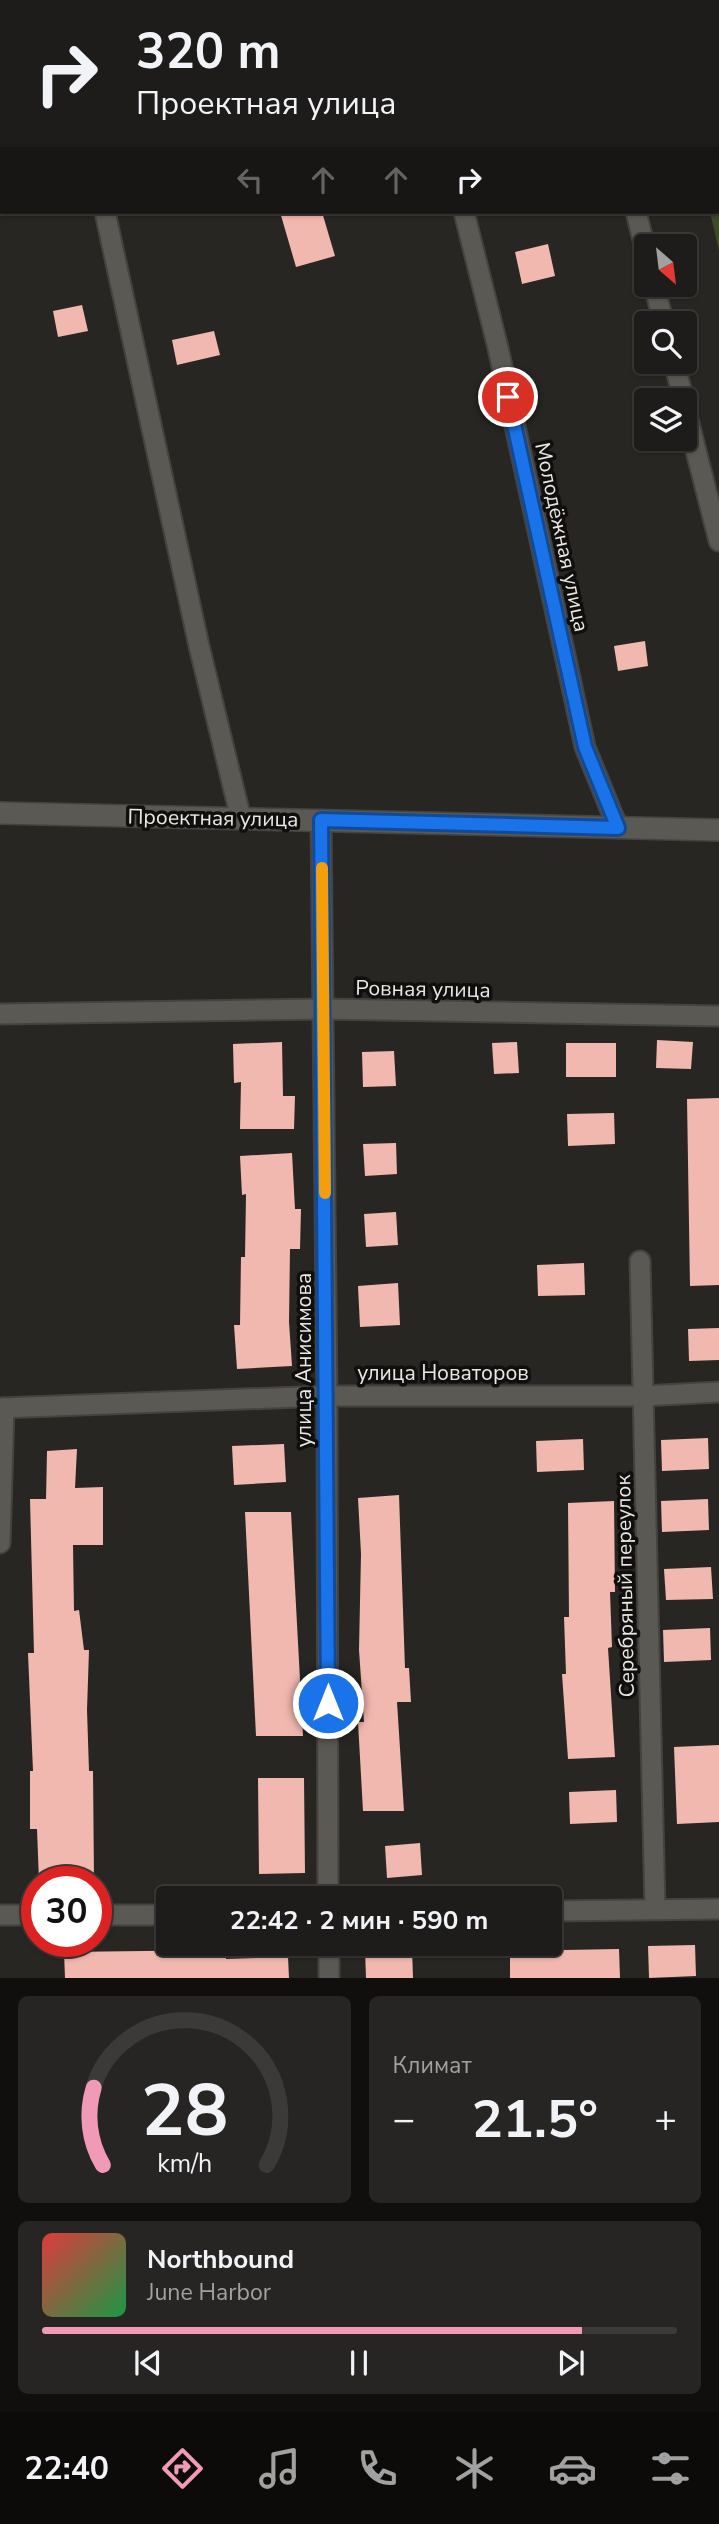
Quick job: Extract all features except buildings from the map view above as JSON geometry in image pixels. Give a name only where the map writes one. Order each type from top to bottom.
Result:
[{"type":"street","points":[[105,214],[199,646],[241,818]]},
{"type":"street","name":"Молодёжная улица","points":[[464,214],[498,348],[585,747],[618,828]]},
{"type":"street","points":[[636,214],[642,234]]},
{"type":"street","points":[[696,451],[719,541]]},
{"type":"street","name":"Проектная улица","points":[[0,813],[719,830]]},
{"type":"street","name":"улица Анисимова","points":[[321,820],[327,1396],[328,1886]]},
{"type":"street","name":"Ровная улица","points":[[0,1014],[324,1009],[719,1016]]},
{"type":"street","name":"Серебряный переулок","points":[[640,1261],[655,1909]]},
{"type":"street","name":"улица Новаторов","points":[[2,1408],[327,1396],[643,1396],[719,1392]]},
{"type":"street","points":[[0,1543],[2,1408]]},
{"type":"street","points":[[562,1911],[719,1909]]},
{"type":"street","points":[[0,1915],[21,1915]]},
{"type":"street","points":[[112,1915],[156,1915]]},
{"type":"street","points":[[329,1956],[329,1978]]},
{"type":"green space","points":[[710,214],[719,214],[719,251]]},
{"type":"slow traffic","points":[[322,868],[325,1193]]},
{"type":"route","points":[[328,1703],[321,820],[618,828],[585,747],[508,397]]}]
